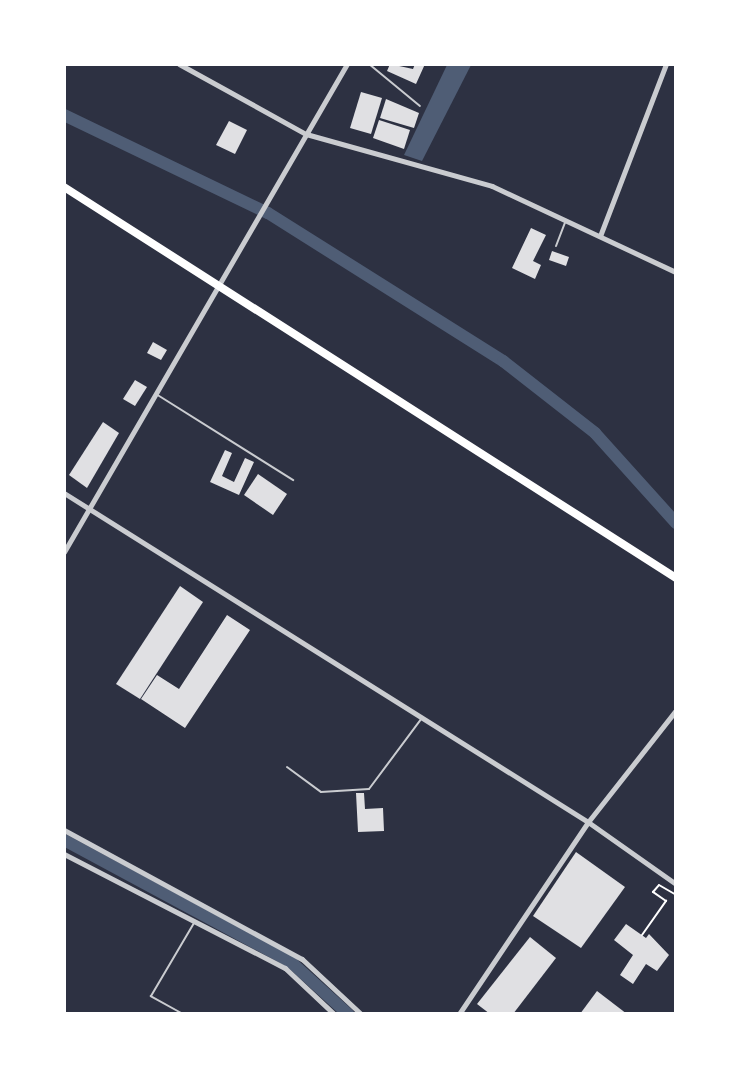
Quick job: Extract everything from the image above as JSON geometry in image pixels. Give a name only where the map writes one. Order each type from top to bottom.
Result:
[{"type":"main road","points":[[64,188],[675,578]]},
{"type":"street","points":[[179,64],[306,134],[492,186],[675,272]]},
{"type":"street","points":[[64,552],[347,64]]},
{"type":"street","points":[[600,236],[666,64]]},
{"type":"street","points":[[64,493],[92,507],[588,822],[675,884]]},
{"type":"street","points":[[459,1014],[588,822],[675,710]]},
{"type":"street","points":[[64,830],[302,959],[361,1014]]},
{"type":"street","points":[[64,854],[285,968],[334,1014]]},
{"type":"lane","points":[[369,64],[420,105]]},
{"type":"lane","points":[[556,246],[566,220]]},
{"type":"lane","points":[[156,394],[292,480]]},
{"type":"lane","points":[[287,768],[321,792],[369,789],[422,718]]},
{"type":"lane","points":[[183,1014],[151,996],[196,921]]},
{"type":"path","points":[[642,935],[666,901],[653,892],[659,885],[675,895]]},
{"type":"water","points":[[447,65],[471,65],[422,161],[404,155]]},
{"type":"building","points":[[390,64],[413,69],[415,64],[425,64],[416,84],[387,71]]},
{"type":"building","points":[[361,92],[382,98],[371,134],[350,128]]},
{"type":"building","points":[[386,99],[419,113],[414,128],[380,118]]},
{"type":"building","points":[[379,120],[410,130],[404,149],[373,138]]},
{"type":"building","points":[[229,121],[247,130],[235,154],[216,145]]},
{"type":"building","points":[[531,228],[546,235],[533,261],[541,265],[535,279],[512,268]]},
{"type":"building","points":[[552,251],[569,257],[566,266],[549,260]]},
{"type":"building","points":[[153,342],[167,350],[161,360],[147,353]]},
{"type":"building","points":[[135,380],[147,387],[135,406],[123,399]]},
{"type":"building","points":[[103,422],[119,433],[87,488],[69,475]]},
{"type":"building","points":[[225,450],[232,453],[222,476],[234,482],[245,458],[254,462],[239,495],[210,482]]},
{"type":"building","points":[[258,474],[287,494],[273,515],[244,495]]},
{"type":"building","points":[[180,586],[203,602],[140,699],[116,684]]},
{"type":"building","points":[[227,615],[250,630],[185,728],[141,699],[157,675],[179,689]]},
{"type":"building","points":[[356,793],[364,793],[365,809],[383,808],[384,831],[358,832]]},
{"type":"building","points":[[576,852],[625,887],[581,948],[533,916]]},
{"type":"building","points":[[626,924],[646,938],[649,934],[669,955],[657,971],[646,964],[633,984],[620,975],[633,955],[614,940]]},
{"type":"building","points":[[530,937],[556,958],[513,1014],[490,1014],[477,1004]]},
{"type":"building","points":[[597,991],[627,1014],[580,1014]]},
{"type":"waterway","points":[[64,115],[268,213],[503,361],[595,433],[676,523]]},
{"type":"waterway","points":[[64,840],[292,963],[348,1014]]}]
